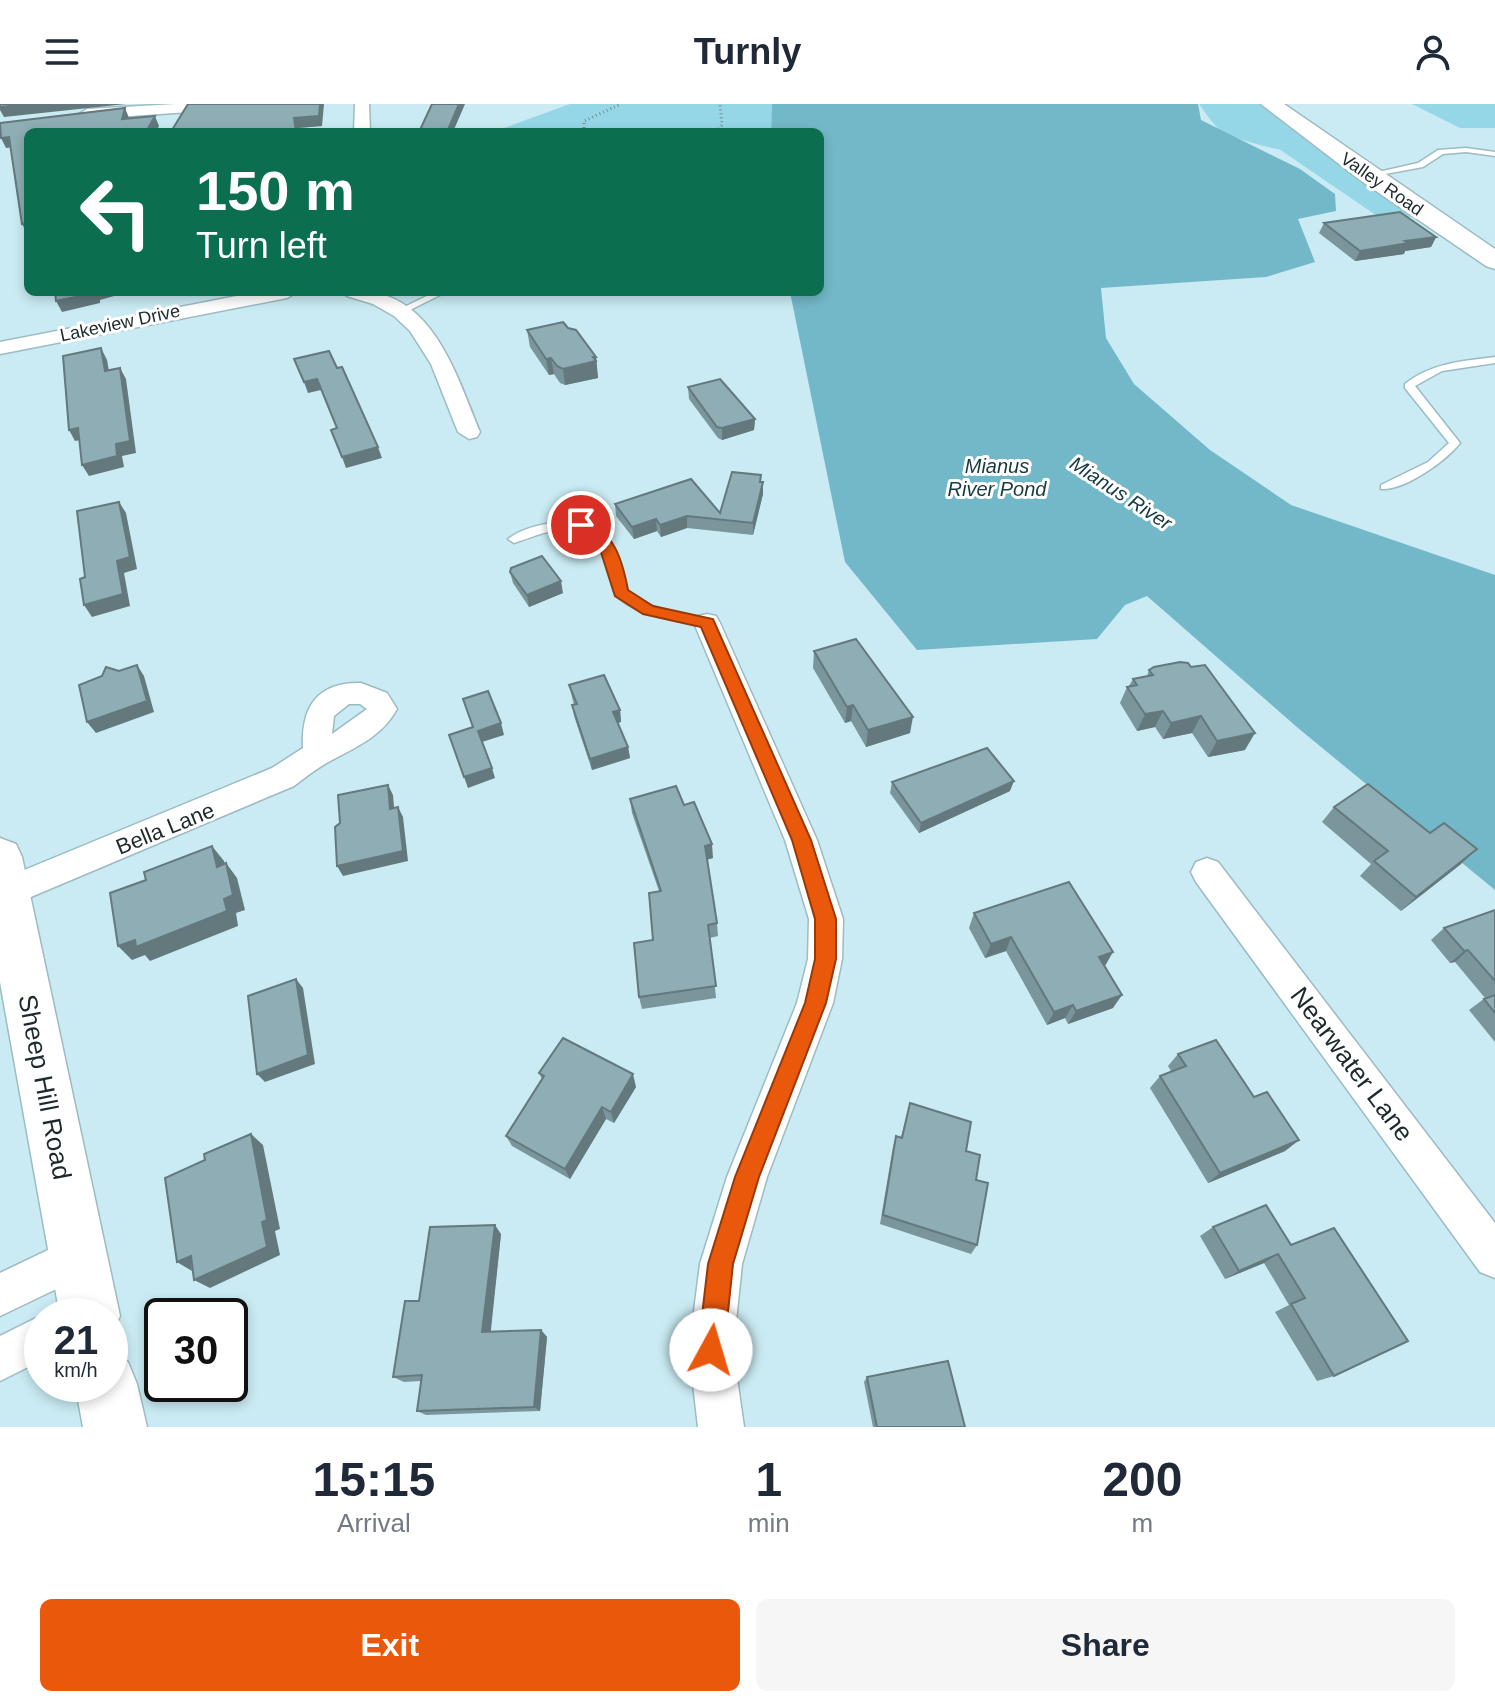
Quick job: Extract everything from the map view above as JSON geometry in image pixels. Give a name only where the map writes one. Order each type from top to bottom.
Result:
[{"type":"main road","name":"Valley Road","points":[[1271,104],[1368,175],[1495,261]]},
{"type":"main road","name":"Sheep Hill Road","points":[[3,875],[85,1298]]},
{"type":"main road","points":[[110,1402],[115,1427]]},
{"type":"street","points":[[77,115],[167,106],[248,104]]},
{"type":"street","points":[[362,104],[362,128]]},
{"type":"street","name":"Lakeview Drive","points":[[0,348],[266,296]]},
{"type":"street","points":[[372,296],[403,310],[429,342],[469,432]]},
{"type":"street","points":[[707,623],[801,840],[826,919],[825,959],[815,1003],[747,1177],[721,1264],[711,1350],[721,1427]]},
{"type":"street","name":"Bella Lane","points":[[3,875],[237,798],[283,777],[318,753]]},
{"type":"street","name":"Nearwater Lane","points":[[1207,872],[1495,1257]]},
{"type":"street","points":[[0,1295],[79,1256]]},
{"type":"street","points":[[0,1359],[24,1346]]},
{"type":"lane","points":[[1368,175],[1406,170],[1420,165],[1433,155],[1452,150],[1495,154]]},
{"type":"lane","points":[[403,310],[433,296]]},
{"type":"lane","points":[[1385,487],[1446,455],[1455,443],[1409,386],[1418,377],[1444,367],[1495,360]]},
{"type":"lane","points":[[514,539],[545,526],[581,525],[605,540],[621,592],[648,610],[707,623]]},
{"type":"path","points":[[584,128],[584,121],[621,104]]},
{"type":"path","points":[[719,128],[722,125],[720,104]]},
{"type":"shaded area","points":[[570,104],[772,104],[771,128],[504,128]]},
{"type":"shaded area","points":[[1199,104],[1261,104],[1418,216],[1383,220],[1279,149],[1224,133]]},
{"type":"shaded area","points":[[1412,104],[1495,104],[1495,128],[1460,128]]},
{"type":"water","name":"Mianus River Pond","points":[[772,104],[1198,104],[1201,120],[1300,169],[1335,194],[1336,211],[1298,219],[1315,262],[1266,277],[1101,288],[1106,338],[1134,384],[1210,450],[1291,505],[1495,575],[1495,890],[1298,728],[1147,596],[1125,605],[1097,639],[917,650],[845,562],[791,296],[824,296],[824,128],[771,128]]},
{"type":"building","points":[[0,104],[30,104],[0,107]]},
{"type":"building","points":[[188,104],[320,104],[319,116],[294,118],[295,128],[173,128]]},
{"type":"building","points":[[432,104],[459,104],[449,128],[421,128]]},
{"type":"building","points":[[125,108],[122,119],[155,116],[148,128],[24,128],[22,224],[9,137],[1,138],[0,123]]},
{"type":"building","points":[[1400,212],[1436,237],[1360,251],[1324,223]]},
{"type":"building","points":[[55,296],[80,296],[56,301]]},
{"type":"building","points":[[563,322],[568,328],[576,330],[596,361],[563,369],[551,358],[546,359],[527,330]]},
{"type":"building","points":[[101,348],[105,371],[120,368],[130,441],[116,444],[117,456],[82,465],[78,428],[69,430],[63,356]]},
{"type":"building","points":[[329,351],[337,368],[342,367],[378,447],[342,457],[331,430],[337,428],[317,379],[304,382],[294,359]]},
{"type":"building","points":[[720,379],[755,419],[717,427],[688,387]]},
{"type":"building","points":[[732,472],[761,475],[760,482],[763,482],[753,523],[687,516],[660,525],[656,519],[632,527],[615,504],[691,479],[720,513]]},
{"type":"building","points":[[119,502],[130,557],[117,561],[123,594],[84,605],[80,579],[85,577],[77,511]]},
{"type":"building","points":[[542,556],[561,581],[527,595],[510,572],[511,568]]},
{"type":"building","points":[[856,639],[913,717],[868,730],[853,705],[847,707],[814,651]]},
{"type":"building","points":[[1188,663],[1191,667],[1205,665],[1255,733],[1217,741],[1201,716],[1171,723],[1163,711],[1145,714],[1127,687],[1137,685],[1133,679],[1153,675],[1149,670],[1154,667]]},
{"type":"building","points":[[137,665],[147,701],[87,722],[79,685],[102,676],[106,667],[119,671]]},
{"type":"building","points":[[604,675],[620,710],[613,712],[628,747],[590,759],[572,705],[577,704],[569,685]]},
{"type":"building","points":[[488,691],[501,723],[478,731],[492,768],[464,777],[449,735],[473,727],[463,699]]},
{"type":"building","points":[[987,748],[1014,781],[921,823],[892,782]]},
{"type":"building","points":[[1368,784],[1430,833],[1444,823],[1477,849],[1416,897],[1374,861],[1388,851],[1334,807]]},
{"type":"building","points":[[388,785],[390,809],[398,807],[403,851],[337,866],[335,827],[340,823],[338,795]]},
{"type":"building","points":[[676,786],[684,805],[694,802],[712,844],[705,846],[717,923],[708,925],[716,986],[639,997],[634,943],[653,940],[649,893],[661,891],[630,799]]},
{"type":"building","points":[[212,846],[217,867],[226,863],[233,895],[224,899],[227,911],[136,947],[135,940],[118,946],[110,893],[146,880],[144,872]]},
{"type":"building","points":[[1069,882],[1113,952],[1099,957],[1122,995],[1076,1011],[1073,1005],[1054,1012],[1011,937],[991,944],[974,913]]},
{"type":"building","points":[[1495,910],[1495,981],[1444,928]]},
{"type":"building","points":[[296,979],[308,1055],[257,1074],[248,996]]},
{"type":"building","points":[[1495,995],[1495,1013],[1484,999]]},
{"type":"building","points":[[563,1038],[633,1074],[611,1112],[602,1107],[565,1169],[506,1136],[544,1076],[539,1073]]},
{"type":"building","points":[[1216,1040],[1254,1097],[1267,1092],[1299,1140],[1220,1173],[1160,1076],[1186,1066],[1178,1054]]},
{"type":"building","points":[[910,1103],[971,1122],[966,1151],[980,1155],[976,1180],[988,1183],[977,1245],[883,1215],[896,1136],[902,1138]]},
{"type":"building","points":[[251,1134],[267,1220],[262,1222],[267,1247],[194,1280],[191,1256],[177,1262],[165,1178],[205,1160],[204,1154]]},
{"type":"building","points":[[1266,1205],[1291,1245],[1334,1228],[1408,1341],[1334,1376],[1291,1304],[1305,1298],[1278,1254],[1239,1271],[1213,1227]]},
{"type":"building","points":[[495,1225],[482,1332],[541,1330],[534,1407],[417,1411],[422,1375],[393,1377],[405,1301],[419,1301],[430,1227]]},
{"type":"building","points":[[948,1361],[965,1427],[877,1427],[867,1377]]},
{"type":"route","points":[[581,525],[605,540],[621,592],[648,610],[707,623],[801,840],[826,919],[825,959],[815,1003],[793,1066],[747,1177],[721,1264],[711,1350]]},
{"type":"water label","name":"Mianus River","points":[[1121,493]]}]
